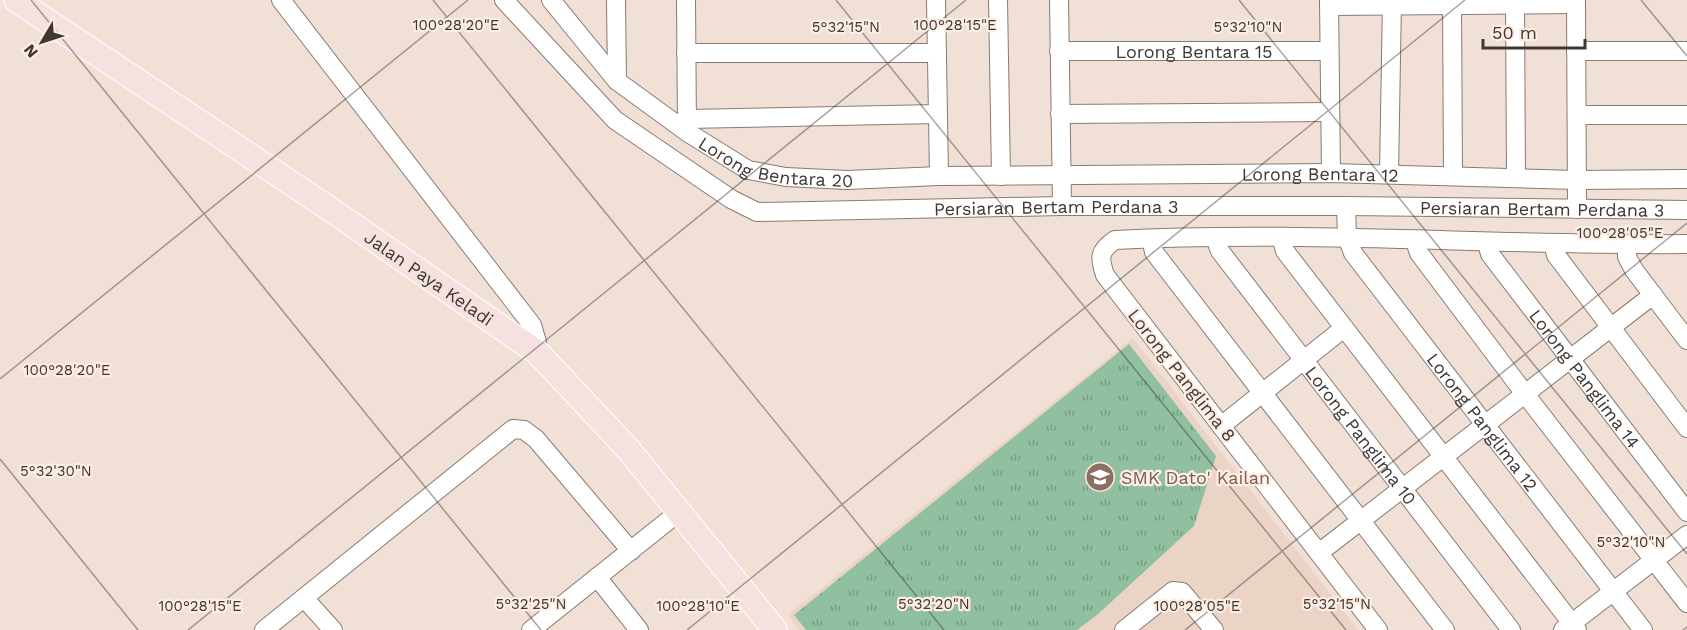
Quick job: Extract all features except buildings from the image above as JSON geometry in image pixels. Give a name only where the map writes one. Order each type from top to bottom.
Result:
[{"type":"main road","name":"Jalan Paya Keladi","points":[[16,0],[324,205],[537,353],[628,449],[775,630]]},
{"type":"street","points":[[282,0],[532,325],[537,342],[537,353]]},
{"type":"street","name":"Persiaran Bertam Perdana 3","points":[[504,0],[615,120],[744,207],[757,212],[1062,206],[1346,206],[1687,210]]},
{"type":"street","points":[[616,0],[617,81]]},
{"type":"street","points":[[686,0],[687,126],[938,114]]},
{"type":"street","points":[[936,0],[939,176]]},
{"type":"street","points":[[999,0],[1001,176]]},
{"type":"street","points":[[1059,0],[1062,206]]},
{"type":"street","name":"Lorong Bentara 20","points":[[553,1],[617,81],[687,126],[748,170],[786,177],[847,180],[939,176],[1061,176]]},
{"type":"street","points":[[1452,2],[1453,176]]},
{"type":"street","points":[[1515,2],[1516,178]]},
{"type":"street","points":[[1331,173],[1329,3],[1576,2],[1577,209]]},
{"type":"street","points":[[1389,174],[1392,3]]},
{"type":"street","name":"Lorong Bentara 15","points":[[1059,51],[1329,51]]},
{"type":"street","points":[[1576,51],[1687,51]]},
{"type":"street","points":[[686,53],[937,53]]},
{"type":"street","points":[[1060,114],[1330,112]]},
{"type":"street","points":[[1577,115],[1687,115]]},
{"type":"street","name":"Lorong Bentara 12","points":[[1061,176],[1331,173],[1577,180],[1687,179]]},
{"type":"street","name":"Lorong Panglima 12","points":[[1346,206],[1347,237],[1353,253],[1643,630]]},
{"type":"street","points":[[1281,237],[1285,251],[1443,457],[1570,628],[1613,591],[1687,535]]},
{"type":"street","points":[[1445,630],[1154,252],[1151,239],[1347,237],[1487,243],[1687,244]]},
{"type":"street","name":"Lorong Panglima 10","points":[[1215,238],[1220,251],[1511,630]]},
{"type":"street","name":"Lorong Panglima 8","points":[[1151,239],[1115,240],[1105,248],[1100,261],[1105,275],[1378,630]]},
{"type":"street","points":[[1415,241],[1419,253],[1687,603]]},
{"type":"street","name":"Lorong Panglima 14","points":[[1487,243],[1490,254],[1687,512]]},
{"type":"street","points":[[1554,244],[1556,255],[1687,428]]},
{"type":"street","points":[[1626,245],[1630,263],[1687,340]]},
{"type":"street","points":[[1320,552],[1653,295]]},
{"type":"street","points":[[1221,426],[1344,328]]},
{"type":"street","points":[[264,630],[513,429],[524,430],[536,439],[631,551]]},
{"type":"street","points":[[531,630],[679,512]]},
{"type":"street","points":[[597,577],[639,630]]},
{"type":"street","points":[[1124,630],[1173,591],[1182,592],[1214,630]]},
{"type":"street","points":[[304,598],[333,630]]},
{"type":"shaded area","name":"SMK Dato' Kailan","points":[[1133,338],[1358,630],[799,630],[788,615]]},
{"type":"green space","name":"SMK Dato' Kailan","points":[[1129,344],[1216,456],[1194,526],[1097,615],[1077,630],[806,630],[794,615]]},
{"type":"place","name":"SMK Dato' Kailan","points":[[1100,477]]}]
